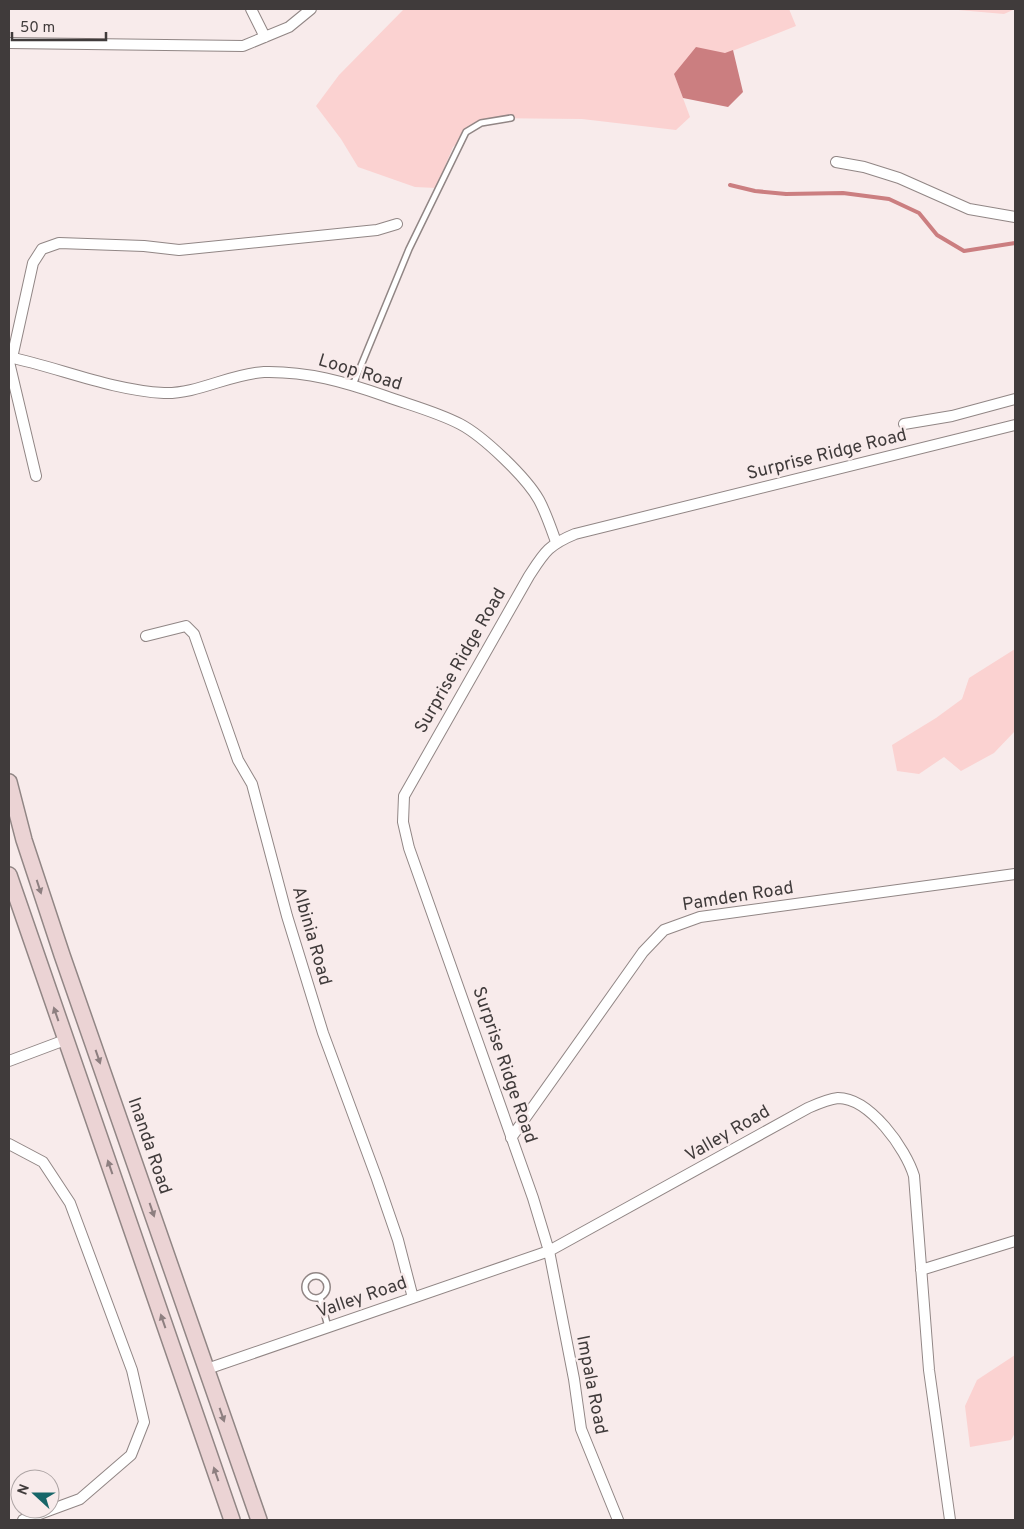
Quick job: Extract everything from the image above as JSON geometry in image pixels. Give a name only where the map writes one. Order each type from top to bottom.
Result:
[{"type":"main road","name":"Inanda Road","points":[[9,782],[14,828],[62,955],[259,1520]]},
{"type":"main road","points":[[9,875],[232,1520]]},
{"type":"street","points":[[251,9],[265,37]]},
{"type":"street","points":[[9,43],[243,46],[298,22],[311,9]]},
{"type":"street","points":[[836,162],[864,167],[898,178],[958,206],[1015,217]]},
{"type":"street","points":[[36,476],[10,359],[33,263],[38,253],[49,246],[72,242],[186,250],[220,244],[377,230],[396,224]]},
{"type":"street","name":"Loop Road","points":[[10,359],[118,385],[162,392],[190,390],[241,376],[260,373],[315,375],[353,386],[447,418],[467,428],[523,479],[542,506],[556,542]]},
{"type":"street","points":[[904,424],[952,416],[1015,399]]},
{"type":"street","name":"Surprise Ridge Road","points":[[549,1251],[512,1138],[409,848],[402,812],[404,796],[423,760],[529,576],[540,558],[556,542],[575,534],[1015,424]]},
{"type":"street","name":"Albinia Road","points":[[146,636],[186,626],[194,634],[238,760],[252,784],[288,916],[323,1033],[398,1240],[413,1298]]},
{"type":"street","name":"Pamden Road","points":[[512,1138],[638,959],[655,938],[670,927],[700,917],[1015,874]]},
{"type":"street","points":[[9,1061],[65,1040]]},
{"type":"street","name":"Valley Road","points":[[207,1369],[549,1251],[808,1108],[839,1098],[856,1104],[872,1114],[895,1139],[910,1163],[916,1193],[929,1370],[950,1520]]},
{"type":"street","points":[[9,1144],[43,1162],[70,1203],[132,1370],[144,1422],[130,1455],[80,1499],[23,1520]]},
{"type":"street","points":[[922,1270],[1015,1241]]},
{"type":"street","name":"Impala Road","points":[[549,1251],[574,1379],[581,1429],[618,1520]]},
{"type":"lane","points":[[353,386],[409,248],[466,132],[481,123],[511,118]]},
{"type":"lane","points":[[315,1276],[321,1277],[326,1282],[327,1288],[320,1298],[313,1298],[308,1295],[305,1289],[306,1283],[315,1276]]},
{"type":"lane","points":[[320,1298],[328,1327]]},
{"type":"shaded area","points":[[404,9],[789,9],[796,26],[674,74],[690,117],[676,130],[582,119],[490,118],[453,147],[436,188],[415,187],[358,167],[341,139],[316,106],[339,75]]},
{"type":"shaded area","points":[[947,9],[1015,9],[1004,14]]},
{"type":"shaded area","points":[[696,47],[725,53],[733,50],[743,92],[728,107],[683,98],[674,74]]},
{"type":"shaded area","points":[[1015,649],[1015,731],[994,753],[961,771],[944,757],[919,774],[897,771],[892,745],[936,718],[962,699],[969,678]]},
{"type":"shaded area","points":[[1015,1355],[1015,1433],[1011,1440],[970,1447],[965,1406],[977,1380]]},
{"type":"waterway","points":[[730,185],[755,191],[786,194],[843,193],[889,199],[919,213],[937,235],[964,251],[1015,243]]}]
